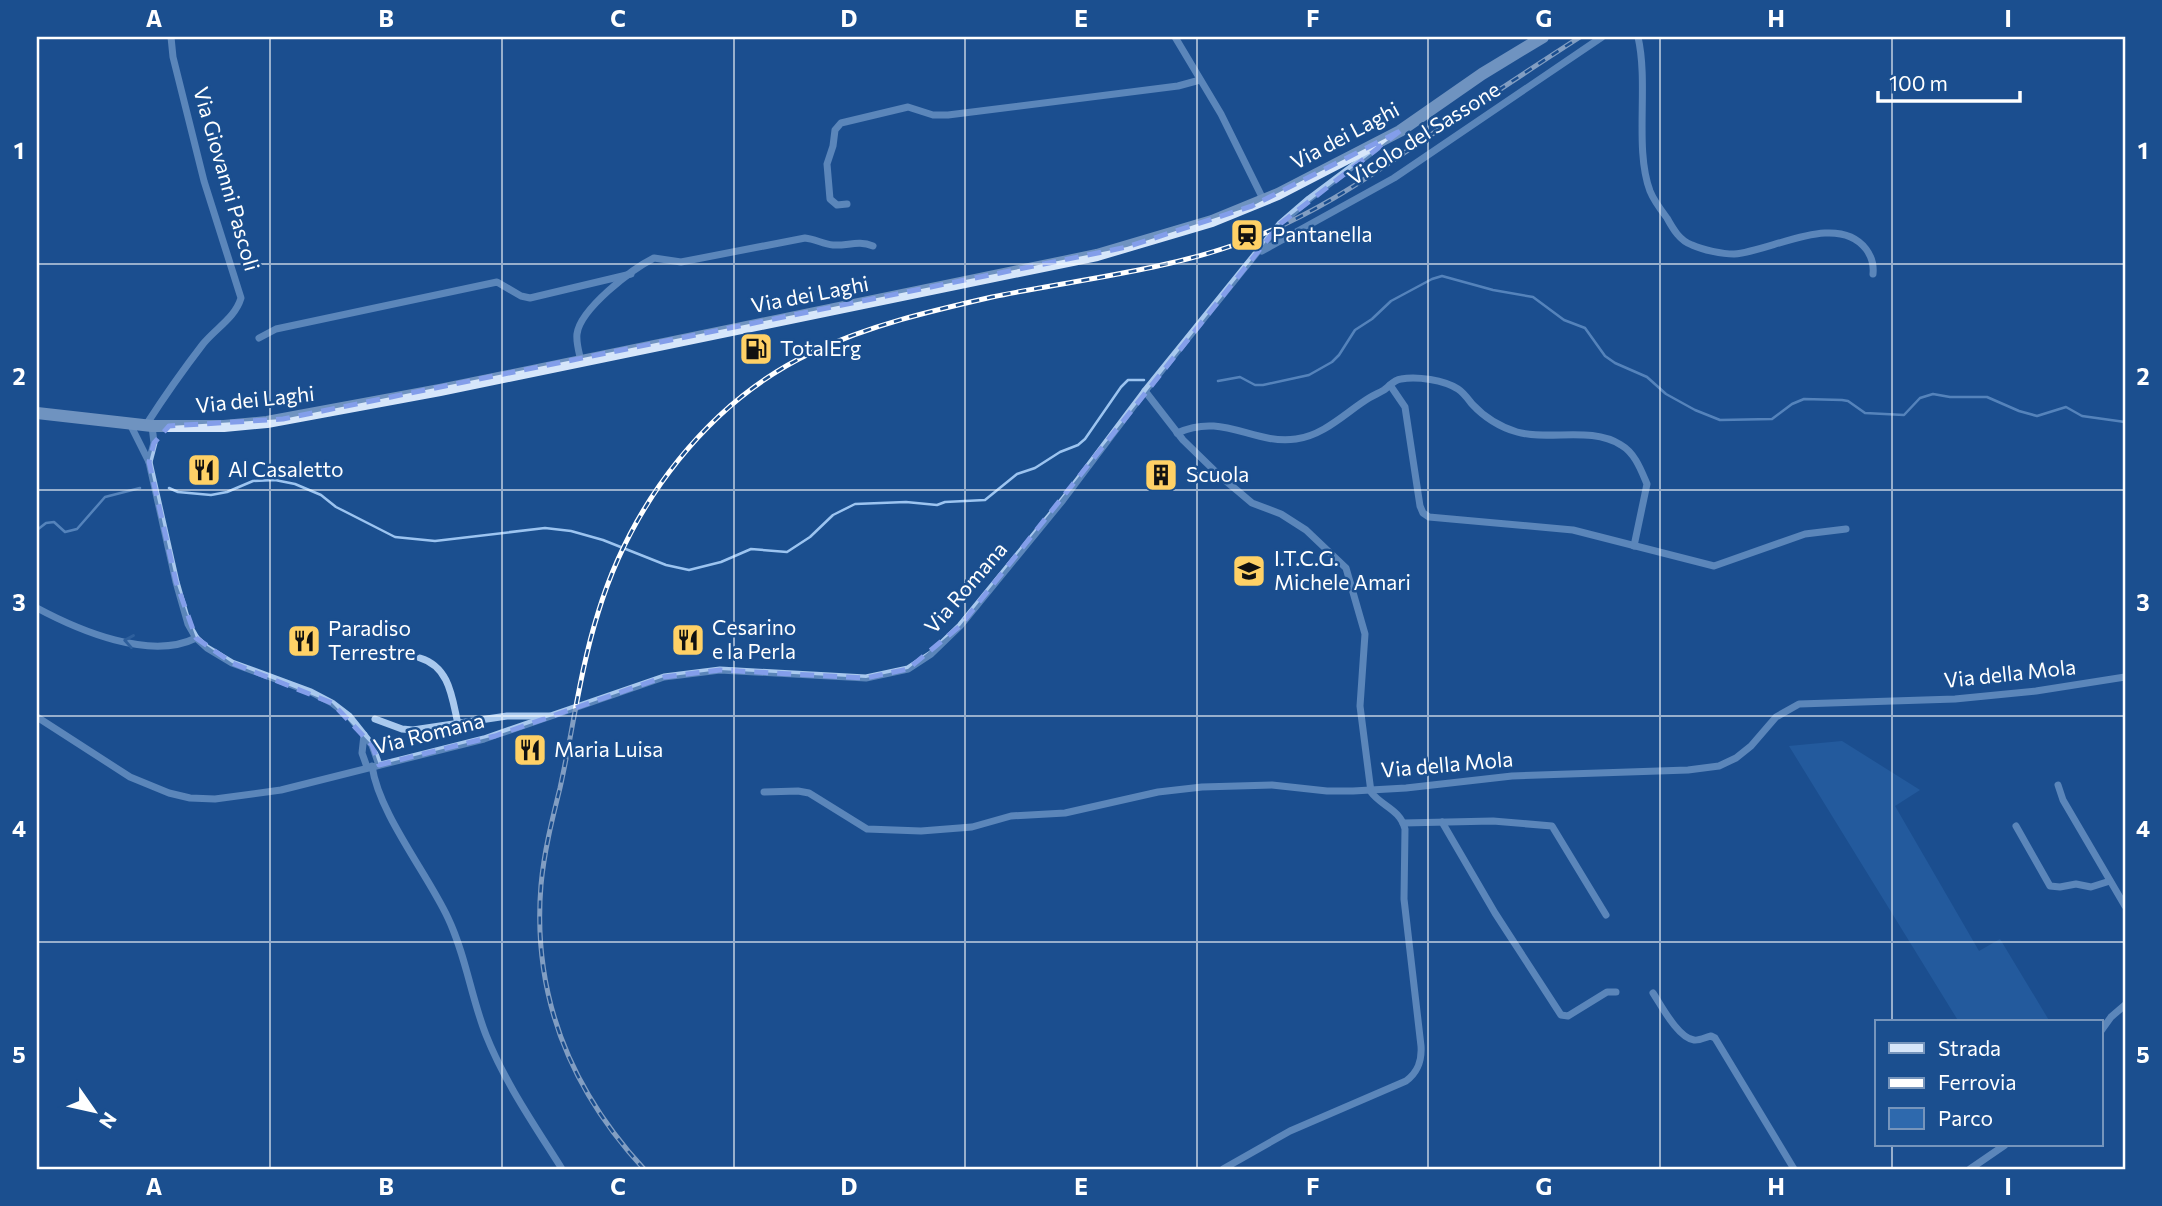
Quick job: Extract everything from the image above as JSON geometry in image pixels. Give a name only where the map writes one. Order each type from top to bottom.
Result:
[{"type":"main road","name":"Via dei Laghi","points":[[37,413],[169,426],[224,426],[275,421],[440,390],[1089,257],[1212,221],[1264,201],[1400,131],[1543,37]]},
{"type":"street","name":"Via Giovanni Pascoli","points":[[143,425],[189,362],[236,310],[241,298],[204,181],[173,57],[171,37]]},
{"type":"street","points":[[1175,37],[1221,114],[1264,201]]},
{"type":"street","name":"Vicolo del Sassone","points":[[1258,253],[1394,178],[1602,37]]},
{"type":"street","points":[[1638,37],[1643,68],[1643,138],[1648,183],[1654,198],[1680,238],[1695,247],[1732,254],[1808,235],[1842,235],[1855,239],[1864,247],[1874,264],[1873,274]]},
{"type":"street","points":[[847,204],[837,205],[830,199],[827,164],[835,130],[841,123],[854,118],[908,107],[933,115],[948,115],[1178,86],[1199,79]]},
{"type":"street","name":"Via Romana","points":[[37,717],[130,777],[169,793],[190,798],[243,797],[484,739],[652,680],[699,671],[741,670],[861,678],[887,675],[912,667],[931,654],[960,626],[1276,230],[1299,207],[1400,131]]},
{"type":"street","points":[[581,361],[576,342],[584,314],[599,299],[654,258],[681,262],[805,238],[831,245],[862,242],[873,246]]},
{"type":"street","points":[[259,338],[275,330],[497,282],[521,296],[530,298],[631,274]]},
{"type":"street","points":[[1177,433],[1194,426],[1212,425],[1257,436],[1284,440],[1301,439],[1327,427],[1400,379],[1419,379],[1451,385],[1494,423],[1516,432],[1549,437],[1598,437],[1621,444],[1630,452],[1647,484],[1634,545]]},
{"type":"street","points":[[1390,385],[1404,404],[1420,506],[1426,515],[1559,528],[1715,566],[1805,534],[1846,529]]},
{"type":"street","points":[[1145,391],[1177,433],[1249,501],[1296,523],[1317,539],[1346,568],[1364,634],[1360,706],[1371,790],[1373,796],[1393,809],[1403,823],[1404,899],[1421,1051],[1417,1069],[1400,1084],[1290,1130],[1223,1169]]},
{"type":"street","points":[[143,425],[138,439],[149,462],[188,624],[196,638],[207,648],[232,663],[327,700],[349,716],[374,747],[374,781],[455,933],[482,1024],[494,1053],[524,1109],[562,1169]]},
{"type":"street","points":[[138,439],[143,425]]},
{"type":"street","points":[[143,425],[154,443]]},
{"type":"street","points":[[149,462],[154,443],[169,426]]},
{"type":"street","points":[[37,608],[89,632],[109,638],[165,645],[196,638]]},
{"type":"street","points":[[420,658],[430,661],[445,677],[458,724]]},
{"type":"street","name":"Via della Mola","points":[[764,792],[809,793],[867,829],[921,831],[972,827],[1011,816],[1065,813],[1176,789],[1272,785],[1327,791],[1371,790],[1513,776],[1714,767],[1740,756],[1776,717],[1799,704],[1955,699],[2036,691],[2125,677]]},
{"type":"street","points":[[374,719],[413,730],[515,715],[553,716]]},
{"type":"street","points":[[364,735],[362,752],[373,766]]},
{"type":"street","points":[[2058,785],[2063,800],[2125,906]]},
{"type":"street","points":[[1403,823],[1493,821],[1552,825],[1606,915]]},
{"type":"street","points":[[1442,822],[1495,913],[1561,1015],[1568,1016],[1607,992],[1616,992]]},
{"type":"street","points":[[2016,826],[2050,886],[2098,886],[2110,881]]},
{"type":"street","points":[[1653,993],[1669,1019],[1690,1039],[1711,1036],[1715,1038],[1794,1169]]},
{"type":"street","points":[[2102,1030],[2125,1005]]},
{"type":"street","points":[[1970,1169],[2004,1146]]},
{"type":"highlighted area","points":[[1400,131],[1280,224],[960,626],[908,669],[866,678],[720,670],[664,677],[495,736],[379,765],[372,745],[332,703],[232,663],[196,638],[176,582],[149,462],[154,443],[169,426],[283,419],[1127,247],[1252,206]]},
{"type":"green space","points":[[1842,741],[1920,790],[1895,806],[1979,951],[2000,939],[2049,1020],[1958,1020],[1789,746]]},
{"type":"waterway","points":[[1218,381],[1240,377],[1255,385],[1263,385],[1309,375],[1332,362],[1355,330],[1391,301],[1442,276],[1493,290],[1533,297],[1564,320],[1585,328],[1605,356],[1615,363],[1647,377],[1666,394],[1695,410],[1720,420],[1772,419],[1792,404],[1804,399],[1842,400],[1865,413],[1904,415],[1920,398],[1933,394],[1987,397],[2037,416],[2066,407],[2082,416],[2125,422]]},
{"type":"waterway","points":[[169,488],[178,492],[211,495],[227,492],[253,481],[275,480],[295,484],[321,495],[336,507],[395,537],[435,541],[545,528],[571,531],[603,540],[666,565],[689,570],[721,562],[751,549],[787,552],[810,537],[833,515],[855,504],[906,502],[937,505],[945,502],[985,500],[1017,474],[1035,468],[1060,452],[1078,445],[1128,380],[1144,380]]},
{"type":"waterway","points":[[37,530],[46,523],[54,522],[65,532],[77,529],[105,497],[140,488]]},
{"type":"railway","points":[[644,1169],[595,1106],[561,1038],[543,965],[541,885],[546,848],[581,678],[598,613],[612,572],[631,533],[678,460],[708,427],[740,398],[775,373],[835,342],[901,320],[969,302],[1115,275],[1207,254],[1287,223],[1356,185],[1580,37]]},
{"type":"place","name":"Pantanella","points":[[1247,235]]},
{"type":"place","name":"TotalErg","points":[[756,349]]},
{"type":"place","name":"Al Casaletto","points":[[204,470]]},
{"type":"place","name":"Scuola","points":[[1161,475]]},
{"type":"place","name":"I.T.C.G. Michele Amari","points":[[1249,571]]},
{"type":"place","name":"Cesarino e la Perla","points":[[688,640]]},
{"type":"place","name":"Paradiso Terrestre","points":[[304,641]]},
{"type":"place","name":"Maria Luisa","points":[[530,750]]}]
